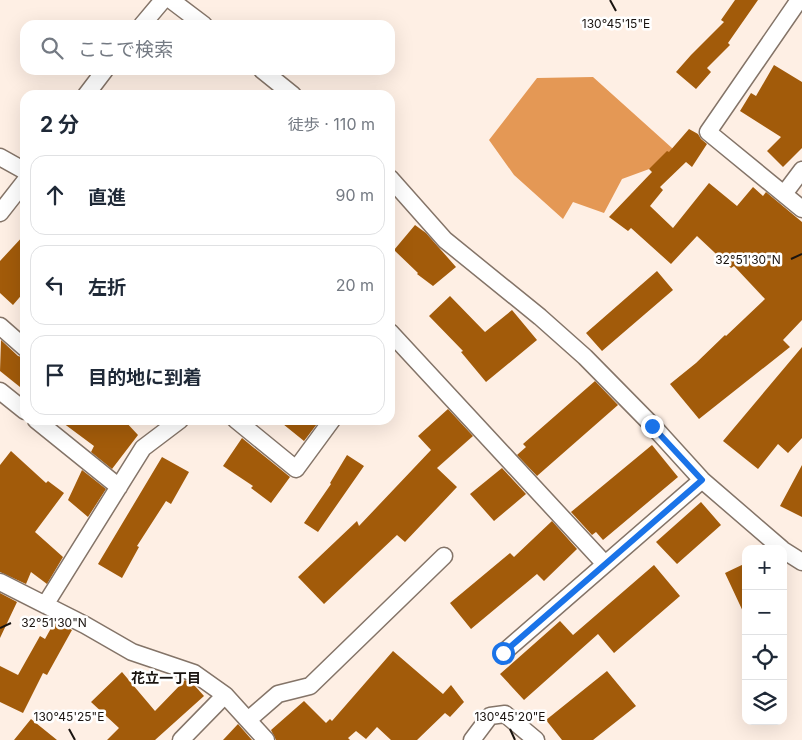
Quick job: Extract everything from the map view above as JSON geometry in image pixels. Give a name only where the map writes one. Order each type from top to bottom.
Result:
[{"type":"street","points":[[146,20],[163,0]]},
{"type":"street","points":[[171,0],[197,20]]},
{"type":"street","points":[[799,0],[708,132],[802,209]]},
{"type":"street","points":[[90,90],[101,75]]},
{"type":"street","points":[[268,75],[287,90]]},
{"type":"street","points":[[0,157],[20,168]]},
{"type":"street","points":[[784,194],[802,170]]},
{"type":"street","points":[[395,184],[445,240],[540,316],[585,357],[702,480],[777,545]]},
{"type":"street","points":[[0,213],[20,187]]},
{"type":"street","points":[[0,326],[20,344]]},
{"type":"street","points":[[395,337],[605,564]]},
{"type":"street","points":[[0,391],[20,407]]},
{"type":"street","points":[[42,425],[119,487]]},
{"type":"street","points":[[45,604],[143,448],[173,425]]},
{"type":"street","points":[[242,425],[296,469],[328,425]]},
{"type":"street","points":[[503,653],[702,480]]},
{"type":"street","points":[[787,552],[802,562]]},
{"type":"street","points":[[248,720],[278,694],[310,686],[444,556]]},
{"type":"street","points":[[0,582],[85,625],[132,652],[194,673],[225,695],[266,740]]},
{"type":"street","points":[[181,740],[225,695]]},
{"type":"street","points":[[472,740],[490,716],[505,714],[536,740]]},
{"type":"shaded area","points":[[593,77],[682,157],[622,179],[604,213],[573,202],[563,219],[514,175],[489,140],[537,78]]},
{"type":"building","points":[[735,0],[758,0],[728,43],[730,45],[707,68],[711,72],[696,89],[676,72],[724,22],[721,20]]},
{"type":"building","points":[[774,65],[802,82],[802,148],[783,167],[767,151],[781,137],[740,111],[751,93],[756,96]]},
{"type":"building","points":[[689,129],[698,134],[707,144],[692,167],[686,162],[660,187],[663,190],[650,206],[673,228],[709,183],[737,206],[753,187],[763,196],[766,192],[802,222],[802,320],[783,340],[790,347],[699,419],[670,384],[696,363],[765,299],[734,266],[731,268],[697,236],[671,264],[631,228],[628,231],[609,217],[652,172],[649,169],[667,151],[669,152]]},
{"type":"building","points":[[415,225],[426,233],[456,267],[433,286],[417,274],[395,249]]},
{"type":"building","points":[[20,239],[20,297],[13,305],[0,293],[0,261]]},
{"type":"building","points":[[657,271],[673,290],[602,351],[586,333]]},
{"type":"building","points":[[450,296],[485,332],[512,310],[537,340],[486,382],[461,352],[463,351],[429,316]]},
{"type":"building","points":[[1,340],[20,357],[20,387],[0,371]]},
{"type":"building","points":[[802,347],[802,438],[788,453],[778,444],[758,469],[723,441]]},
{"type":"building","points":[[595,381],[618,405],[537,476],[517,455],[526,447],[523,444]]},
{"type":"building","points":[[448,409],[473,436],[437,468],[457,487],[405,542],[397,535],[324,604],[298,577],[357,521],[359,526],[431,450],[418,436]]},
{"type":"building","points":[[66,425],[129,425],[138,435],[112,469],[91,452],[94,446]]},
{"type":"building","points":[[284,425],[316,425],[304,441]]},
{"type":"building","points":[[242,438],[290,477],[271,503],[251,488],[253,486],[223,466]]},
{"type":"building","points":[[652,445],[678,477],[603,540],[596,532],[592,535],[571,512]]},
{"type":"building","points":[[11,451],[46,483],[48,481],[64,493],[35,532],[63,557],[47,584],[31,572],[26,584],[0,572],[0,465]]},
{"type":"building","points":[[347,455],[364,466],[318,532],[304,523],[331,484]]},
{"type":"building","points":[[162,457],[189,472],[171,504],[166,501],[137,546],[139,547],[122,578],[98,564]]},
{"type":"building","points":[[802,465],[802,517],[780,506]]},
{"type":"building","points":[[502,468],[526,494],[494,521],[470,494]]},
{"type":"building","points":[[82,470],[106,489],[88,517],[68,500]]},
{"type":"building","points":[[701,502],[721,525],[677,564],[656,542]]},
{"type":"building","points":[[552,521],[577,549],[544,581],[537,574],[471,629],[450,603],[510,553],[514,557]]},
{"type":"building","points":[[654,565],[680,596],[614,653],[598,634],[524,700],[500,674],[560,621],[573,635]]},
{"type":"building","points":[[742,565],[742,609],[725,573]]},
{"type":"building","points":[[0,593],[17,602],[0,638]]},
{"type":"building","points":[[55,621],[72,630],[47,675],[43,673],[23,713],[0,702],[0,666],[18,675],[40,636],[45,639]]},
{"type":"building","points":[[393,651],[443,694],[451,685],[464,702],[450,717],[445,713],[417,740],[391,740],[377,727],[366,739],[356,731],[348,738],[350,740],[276,740],[271,730],[304,701],[326,723],[330,719],[332,721]]},
{"type":"building","points":[[607,671],[636,706],[593,740],[562,740],[546,720]]},
{"type":"building","points":[[122,672],[155,711],[185,680],[195,686],[204,696],[155,740],[107,740],[119,728],[91,702]]},
{"type":"building","points":[[31,719],[57,740],[14,740]]},
{"type":"building","points":[[238,724],[252,740],[223,740]]},
{"type":"district","name":"花立一丁目","points":[[166,677]]},
{"type":"route","points":[[503,653],[702,480],[652,426]]}]
